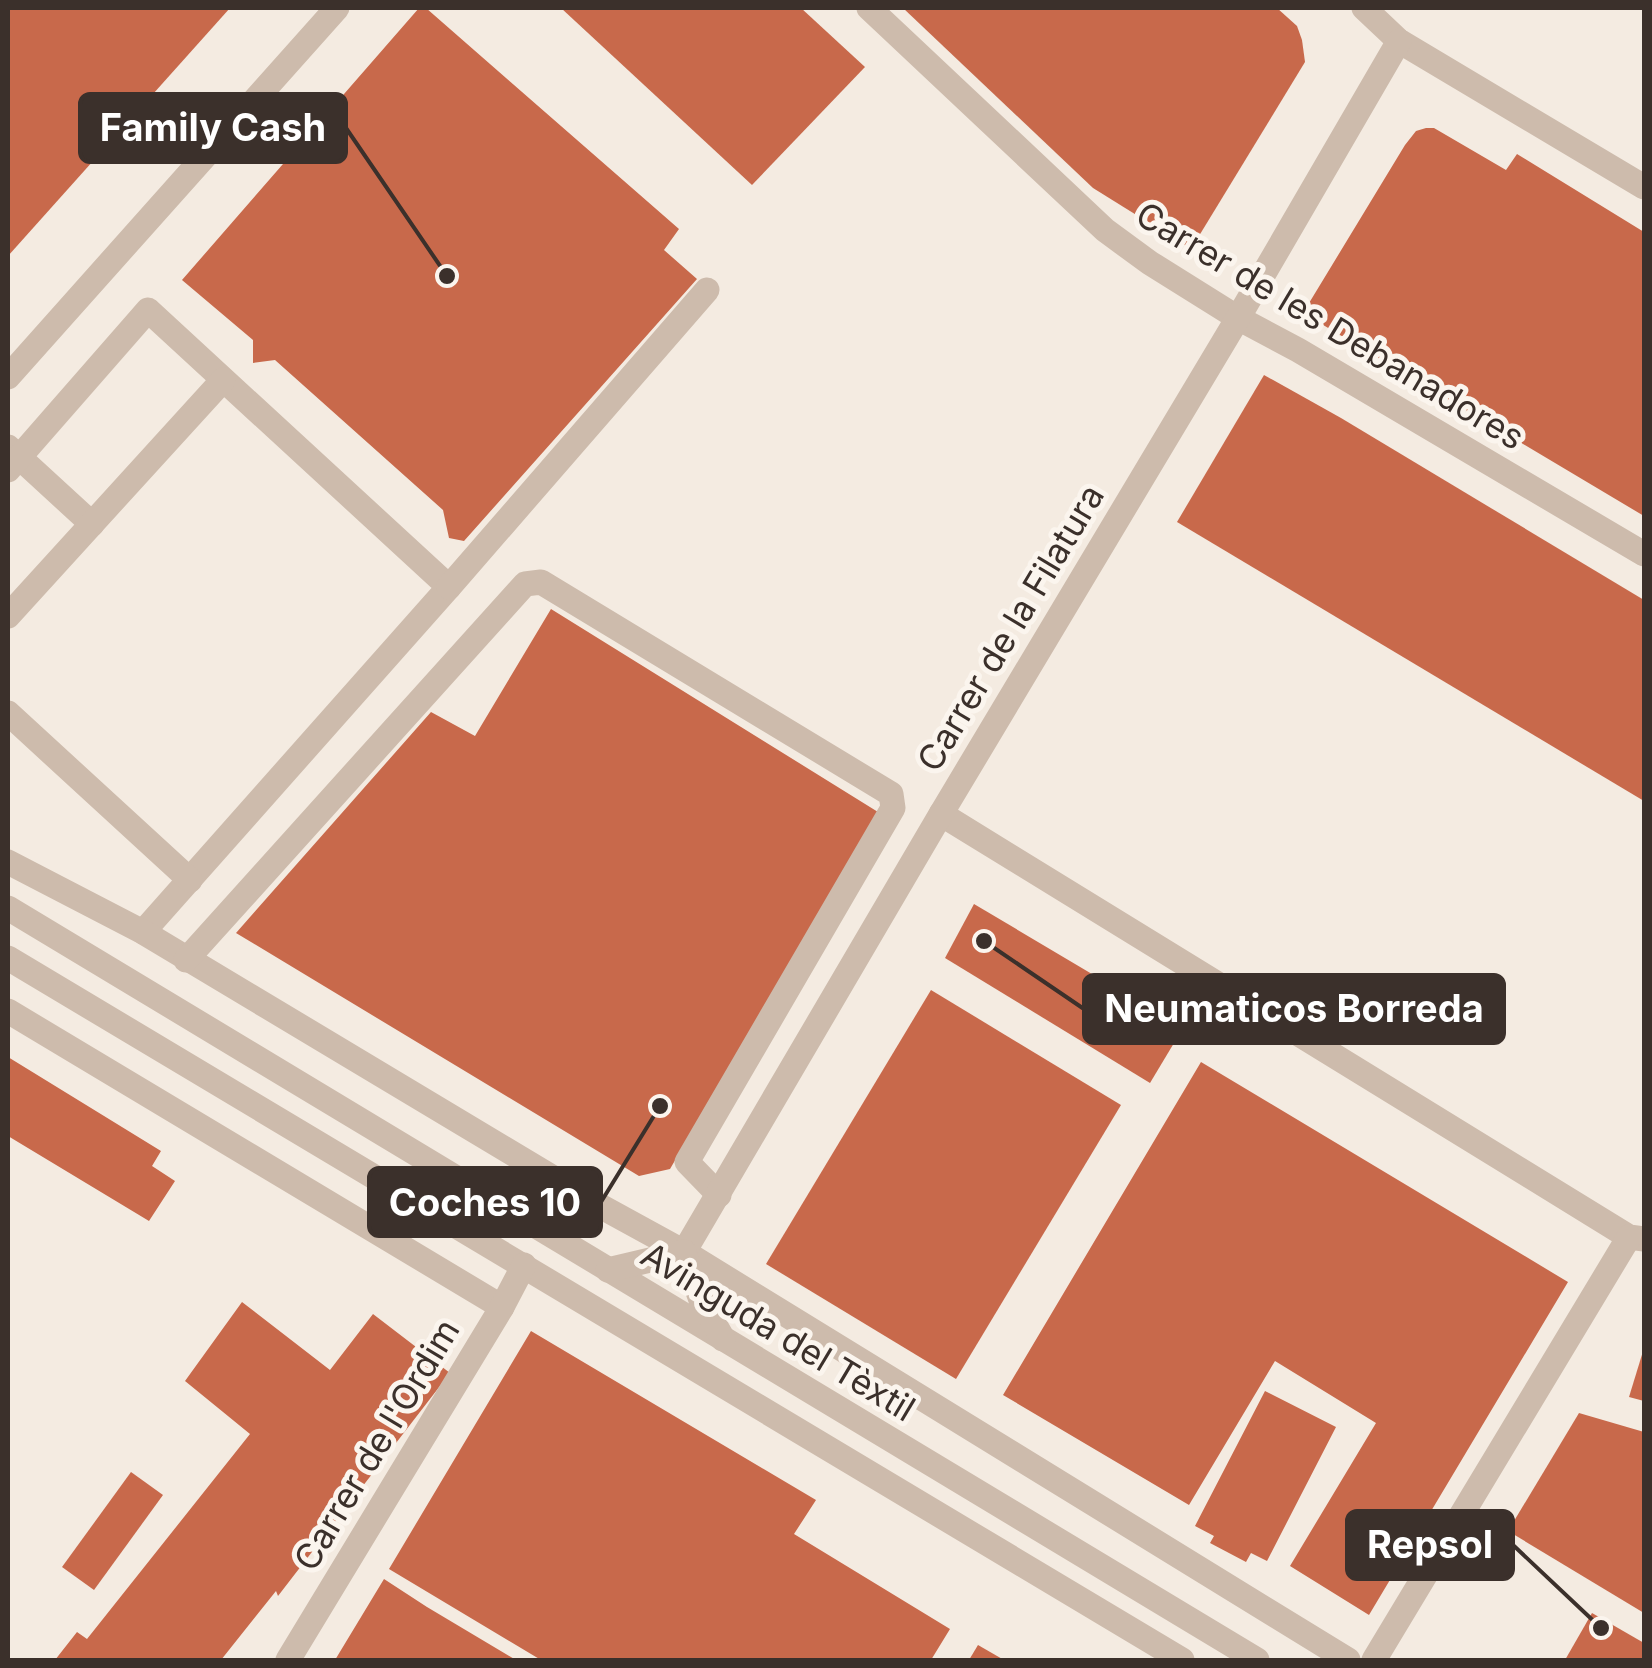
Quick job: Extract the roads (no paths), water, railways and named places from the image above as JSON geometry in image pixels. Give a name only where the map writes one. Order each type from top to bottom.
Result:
[{"type":"street","points":[[8,378],[337,8]]},
{"type":"street","name":"Carrer de les Debanadores","points":[[869,8],[1106,230],[1150,263],[1644,554]]},
{"type":"street","points":[[1364,8],[1399,41],[1644,187]]},
{"type":"street","name":"Carrer de la Filatura","points":[[684,1252],[1399,41]]},
{"type":"street","points":[[142,932],[706,290]]},
{"type":"street","points":[[92,524],[11,458],[148,310],[449,587]]},
{"type":"street","points":[[8,616],[223,380]]},
{"type":"street","points":[[186,960],[526,584],[541,582],[891,794],[893,808],[687,1162],[720,1194]]},
{"type":"street","points":[[8,714],[190,880]]},
{"type":"street","points":[[940,814],[1637,1238],[1374,1660]]},
{"type":"street","points":[[8,862],[142,932],[600,1206],[684,1252],[1335,1657]]},
{"type":"street","name":"Avinguda del Tèxtil","points":[[8,908],[1257,1660]]},
{"type":"street","points":[[8,958],[1182,1660]]},
{"type":"street","points":[[8,1011],[502,1306]]},
{"type":"street","points":[[608,1270],[684,1252]]},
{"type":"street","points":[[684,1252],[701,1300],[724,1340]]},
{"type":"street","name":"Carrer de l'Ordim","points":[[288,1660],[524,1266]]},
{"type":"place","name":"Family Cash","points":[[447,276]]},
{"type":"place","name":"Neumaticos Borreda","points":[[984,941]]},
{"type":"place","name":"Coches 10","points":[[660,1106]]},
{"type":"place","name":"Repsol","points":[[1601,1628]]}]
